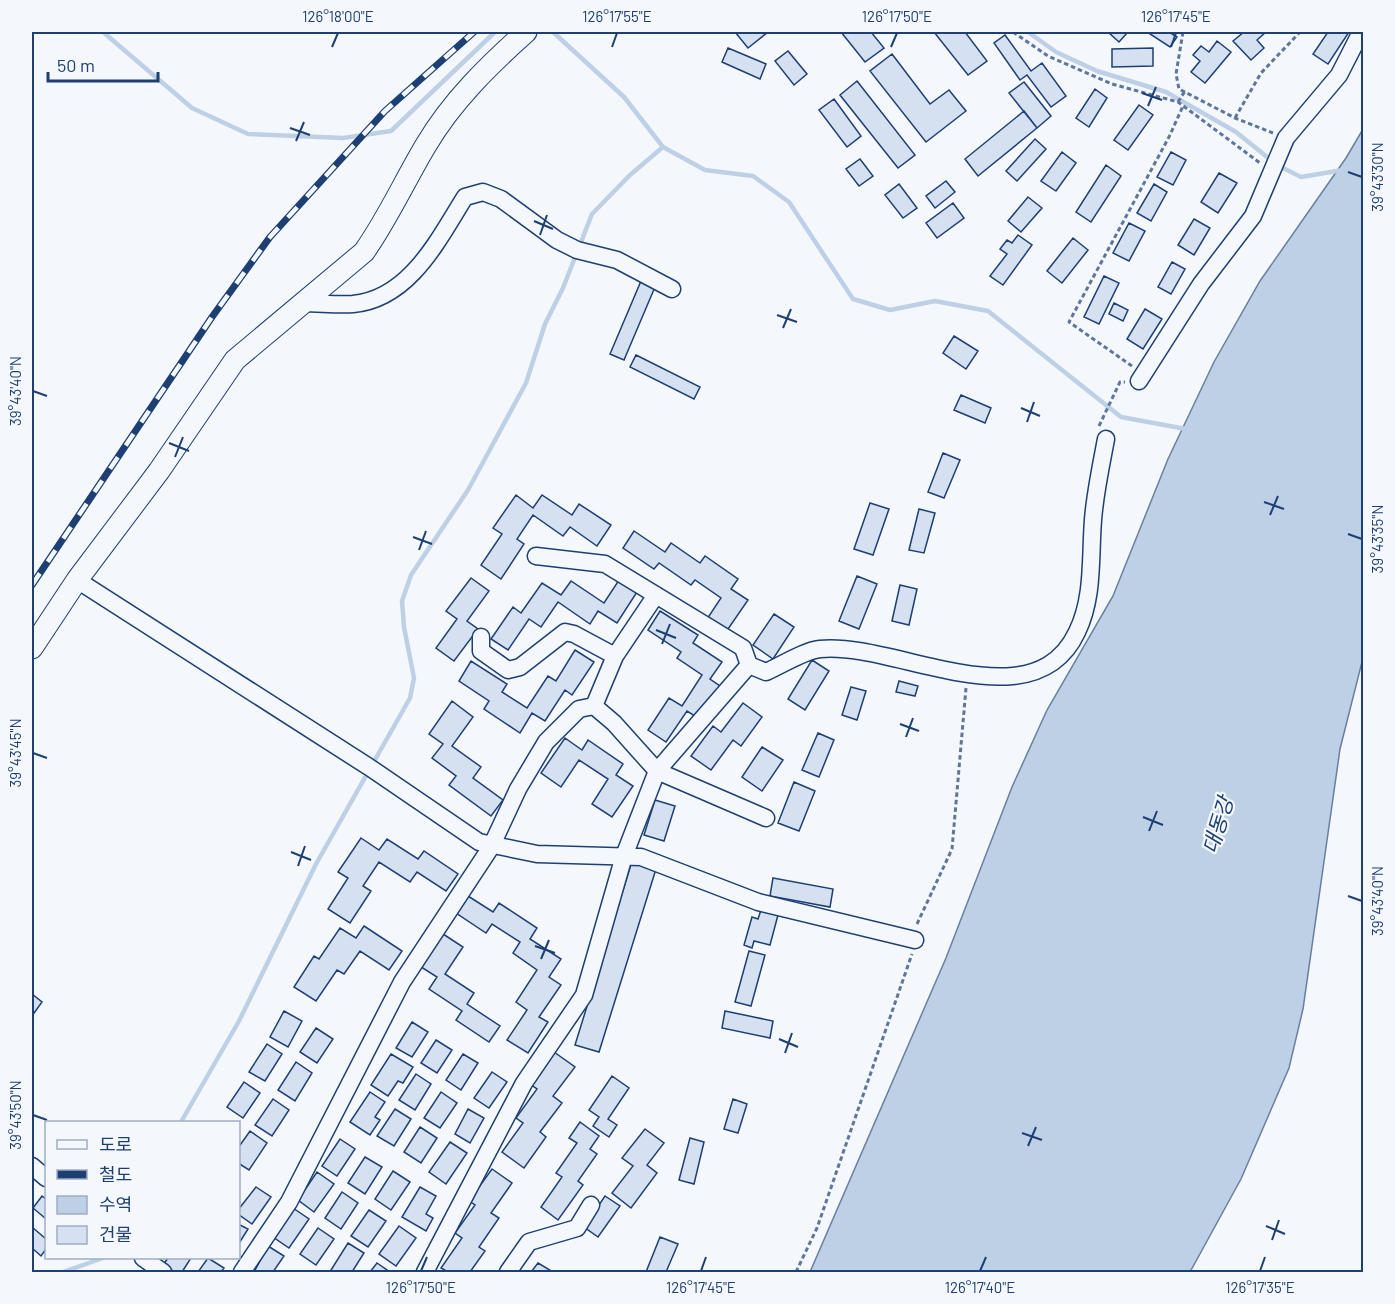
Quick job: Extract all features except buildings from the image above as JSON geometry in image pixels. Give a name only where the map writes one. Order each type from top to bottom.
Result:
[{"type":"main road","points":[[32,648],[77,580],[165,462],[235,360],[364,252],[379,230],[427,143],[463,94],[492,61],[526,32]]},
{"type":"street","points":[[1141,377],[1202,284],[1253,216],[1286,138],[1338,75],[1361,32]]},
{"type":"street","points":[[303,303],[354,304],[380,296],[406,278],[430,254],[465,197],[483,192],[501,199],[557,240],[577,250],[617,260],[672,289]]},
{"type":"street","points":[[536,556],[605,564],[743,648],[749,665],[766,672],[818,649],[856,650],[982,677],[1028,673],[1048,667],[1066,652],[1078,632],[1087,604],[1102,433]]},
{"type":"street","points":[[77,580],[369,767],[479,842],[491,847],[537,854],[641,857],[758,902],[915,940]]},
{"type":"street","points":[[594,706],[615,656],[656,595]]},
{"type":"street","points":[[481,637],[481,651],[508,670],[520,667],[565,632],[574,634],[615,656]]},
{"type":"street","points":[[425,1272],[524,1083],[584,995],[624,856],[657,771],[749,665]]},
{"type":"street","points":[[242,1272],[289,1202],[402,982],[491,847],[518,789],[546,742],[579,709],[594,706]]},
{"type":"street","points":[[594,706],[614,723],[657,771],[766,818]]},
{"type":"street","points":[[32,1166],[45,1177]]},
{"type":"street","points":[[508,1272],[529,1242],[577,1228],[591,1205]]},
{"type":"street","points":[[146,1259],[163,1272]]},
{"type":"path","points":[[1013,32],[1048,56],[1112,84],[1178,102],[1272,171]]},
{"type":"path","points":[[1183,32],[1176,74],[1179,89],[1235,118],[1286,138]]},
{"type":"path","points":[[1235,118],[1261,73],[1300,32]]},
{"type":"path","points":[[1178,102],[1185,92]]},
{"type":"path","points":[[1141,377],[1069,322],[1169,137],[1183,106]]},
{"type":"path","points":[[1102,433],[1120,382]]},
{"type":"path","points":[[796,1272],[817,1228],[915,940],[917,918],[952,849],[968,674]]},
{"type":"water","name":"대동강","points":[[1363,129],[1363,658],[1340,749],[1303,1009],[1289,1068],[1241,1179],[1190,1272],[810,1272],[946,958],[1012,787],[1047,710],[1113,596],[1168,459],[1214,362],[1260,281],[1346,158]]},
{"type":"waterway","points":[[103,32],[192,108],[248,134],[343,138],[391,131],[495,32]]},
{"type":"waterway","points":[[553,32],[624,97],[663,147],[705,170],[753,176],[789,202],[853,299],[890,310],[935,301],[988,311],[1121,417],[1186,429]]},
{"type":"waterway","points":[[1028,32],[1056,52],[1097,71],[1166,92],[1236,132],[1272,161]]},
{"type":"waterway","points":[[182,1121],[239,1021],[316,864],[410,698],[414,678],[404,627],[402,601],[411,575],[468,490],[526,383],[545,324],[563,288],[592,214],[630,175],[663,147]]},
{"type":"waterway","points":[[1279,166],[1301,177],[1343,170]]},
{"type":"waterway","points":[[63,1272],[100,1259]]},
{"type":"railway","points":[[32,585],[212,317],[270,237],[385,111],[474,32]]}]
